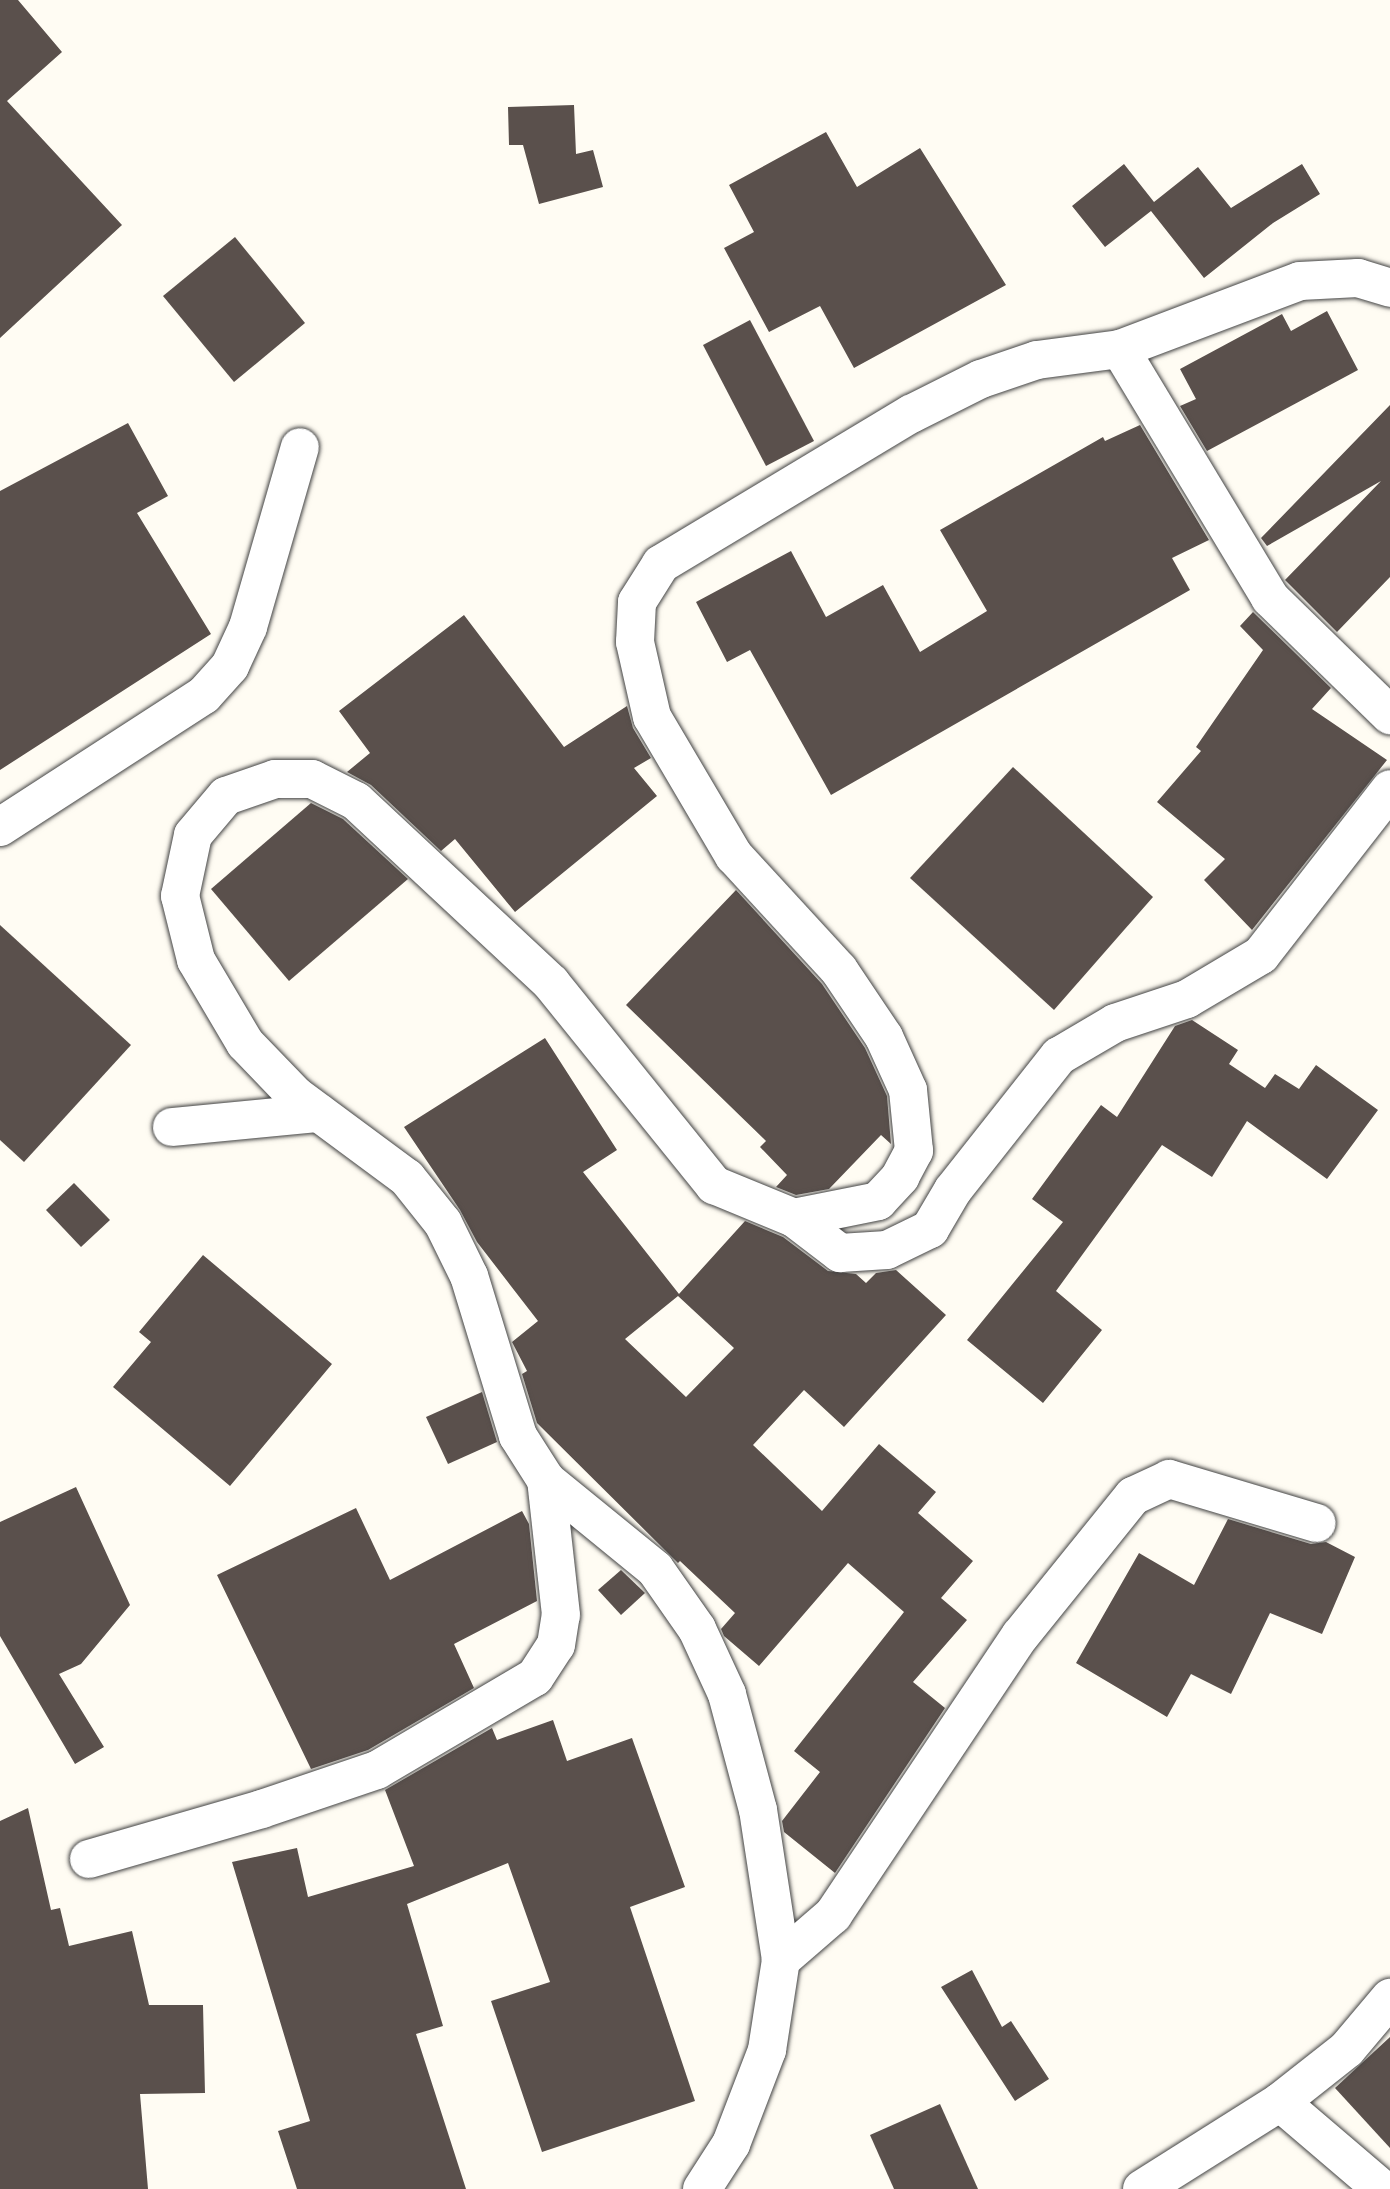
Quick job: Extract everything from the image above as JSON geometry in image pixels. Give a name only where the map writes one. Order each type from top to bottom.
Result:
[{"type":"street","points":[[794,1218],[878,1201],[900,1177],[914,1152],[908,1090],[884,1037],[839,970],[734,856],[677,764],[652,717],[635,642],[637,602],[661,564],[911,414],[981,379],[1037,360],[1119,349],[1300,281],[1358,278],[1390,288]]},
{"type":"street","points":[[1119,349],[1270,598],[1390,715]]},
{"type":"street","points":[[0,827],[204,695],[230,666],[248,627],[300,447]]},
{"type":"street","points":[[702,2189],[731,2144],[767,2050],[781,1960],[758,1810],[727,1694],[697,1629],[655,1569],[546,1480],[518,1436],[468,1276],[443,1223],[407,1178],[318,1113],[245,1043],[196,960],[180,896],[192,835],[226,796],[275,779],[312,779],[356,801],[551,983],[714,1185],[794,1218],[840,1253],[887,1250],[930,1229],[990,1140],[1059,1056],[1115,1023],[1186,999],[1261,955],[1390,789]]},
{"type":"street","points":[[172,1127],[318,1113]]},
{"type":"street","points":[[781,1960],[833,1915],[1020,1636],[1133,1496],[1169,1479],[1317,1523]]},
{"type":"street","points":[[89,1859],[262,1809],[377,1770],[535,1677],[556,1645],[561,1615],[546,1480]]},
{"type":"street","points":[[1142,2189],[1280,2102],[1347,2049],[1390,1998]]},
{"type":"street","points":[[1280,2102],[1382,2189]]},
{"type":"building","points":[[0,0],[18,0],[62,52],[7,101],[122,225],[0,338]]},
{"type":"building","points":[[574,105],[576,154],[593,150],[603,187],[539,204],[523,145],[509,145],[508,107]]},
{"type":"building","points":[[826,132],[857,187],[920,148],[1006,285],[854,368],[820,306],[769,332],[724,248],[754,232],[729,185]]},
{"type":"building","points":[[1124,164],[1154,202],[1198,167],[1231,208],[1302,164],[1320,194],[1273,223],[1204,278],[1151,211],[1105,247],[1072,206]]},
{"type":"building","points":[[235,237],[305,323],[234,382],[163,296]]},
{"type":"building","points":[[1327,311],[1358,370],[1207,451],[1180,406],[1196,399],[1180,369],[1282,314],[1291,331]]},
{"type":"building","points":[[750,320],[814,441],[766,466],[703,345]]},
{"type":"building","points":[[1390,405],[1390,577],[1337,632],[1285,580],[1381,481],[1267,546],[1261,538]]},
{"type":"building","points":[[128,423],[168,496],[137,513],[211,634],[0,770],[0,491]]},
{"type":"building","points":[[1140,425],[1209,540],[1172,558],[1190,590],[831,795],[750,650],[727,662],[696,602],[791,551],[826,617],[883,585],[920,652],[987,611],[940,530],[1103,437],[1105,441]]},
{"type":"building","points":[[1253,612],[1331,688],[1312,709],[1387,760],[1252,930],[1204,880],[1225,859],[1157,802],[1201,751],[1196,747],[1263,650],[1240,626]]},
{"type":"building","points":[[464,615],[564,747],[627,706],[633,728],[651,758],[634,768],[657,796],[515,912],[455,839],[441,851],[371,785],[347,772],[370,753],[339,711]]},
{"type":"building","points":[[1013,767],[1153,897],[1054,1010],[910,878]]},
{"type":"building","points":[[311,803],[343,819],[408,879],[289,981],[211,889]]},
{"type":"building","points":[[736,890],[822,984],[865,1048],[887,1096],[891,1144],[881,1135],[829,1189],[796,1195],[776,1187],[787,1175],[760,1147],[766,1141],[626,1005]]},
{"type":"building","points":[[0,925],[131,1045],[24,1162],[0,1140]]},
{"type":"building","points":[[1192,1020],[1238,1050],[1229,1064],[1265,1088],[1275,1074],[1299,1089],[1316,1065],[1378,1110],[1327,1179],[1247,1121],[1212,1177],[1162,1145],[1056,1291],[1102,1330],[1043,1403],[967,1340],[1063,1222],[1032,1199],[1101,1105],[1117,1117],[1175,1026]]},
{"type":"building","points":[[545,1038],[617,1150],[583,1172],[679,1294],[745,1221],[783,1237],[828,1271],[856,1274],[866,1283],[876,1273],[896,1270],[946,1315],[844,1427],[804,1390],[753,1445],[822,1511],[879,1444],[936,1492],[918,1513],[973,1561],[941,1598],[967,1620],[913,1682],[945,1708],[835,1873],[784,1832],[782,1821],[820,1772],[794,1751],[904,1612],[848,1563],[759,1666],[724,1636],[721,1629],[735,1613],[680,1561],[678,1563],[537,1423],[522,1374],[527,1371],[512,1342],[538,1321],[477,1242],[460,1210],[404,1127]],"holes":[[[678,1296],[734,1348],[686,1397],[625,1339]]]},
{"type":"building","points":[[74,1183],[110,1220],[81,1247],[46,1210]]},
{"type":"building","points":[[203,1255],[332,1364],[230,1486],[113,1387],[151,1342],[139,1332]]},
{"type":"building","points":[[482,1392],[497,1442],[448,1464],[426,1417]]},
{"type":"building","points":[[76,1487],[130,1605],[81,1664],[59,1674],[104,1747],[75,1764],[0,1636],[0,1522]]},
{"type":"building","points":[[356,1508],[390,1580],[522,1511],[529,1524],[537,1601],[454,1644],[474,1688],[368,1750],[311,1769],[217,1575]]},
{"type":"building","points":[[1228,1519],[1311,1544],[1326,1542],[1355,1557],[1322,1634],[1270,1613],[1231,1694],[1191,1674],[1167,1717],[1076,1663],[1139,1553],[1194,1585]]},
{"type":"building","points":[[621,1570],[645,1593],[621,1615],[598,1590]]},
{"type":"building","points":[[553,1720],[567,1761],[632,1738],[685,1887],[630,1907],[695,2101],[542,2152],[491,2001],[550,1982],[508,1863],[407,1904],[443,2026],[416,2034],[466,2189],[297,2189],[278,2131],[310,2121],[232,1862],[297,1848],[308,1897],[414,1866],[385,1790],[492,1728],[497,1740]]},
{"type":"building","points":[[28,1808],[51,1910],[60,1908],[69,1946],[132,1931],[149,2005],[203,2005],[205,2093],[140,2094],[148,2189],[0,2189],[0,1821]]},
{"type":"building","points":[[972,1970],[1002,2027],[1011,2021],[1049,2079],[1015,2101],[941,1987]]},
{"type":"building","points":[[1390,2037],[1390,2148],[1335,2088]]},
{"type":"building","points":[[940,2104],[978,2189],[894,2189],[870,2135]]}]
